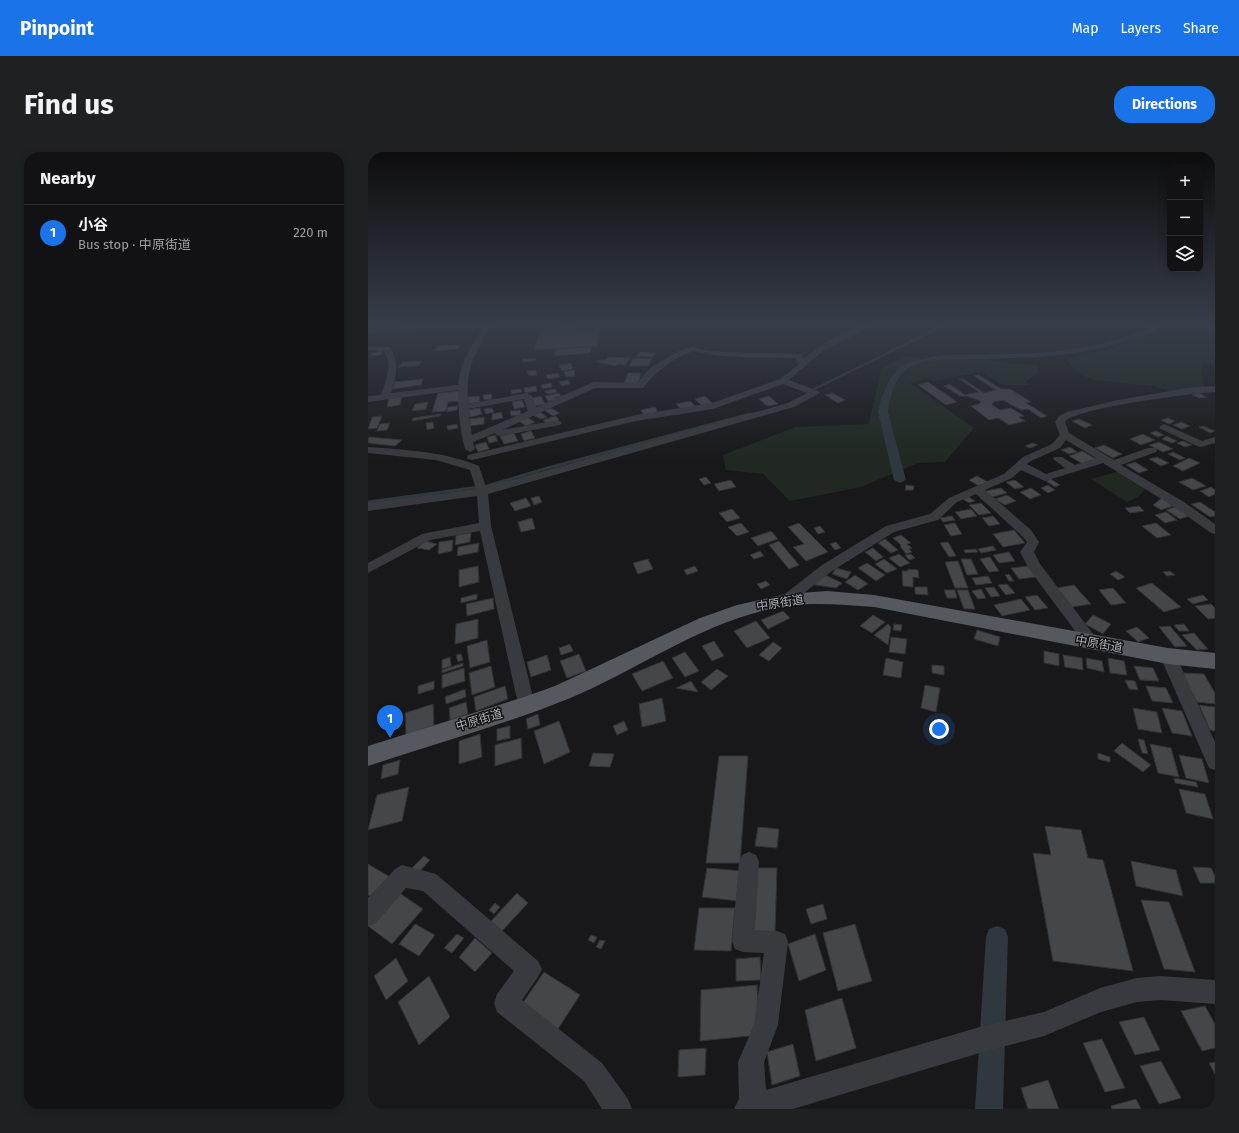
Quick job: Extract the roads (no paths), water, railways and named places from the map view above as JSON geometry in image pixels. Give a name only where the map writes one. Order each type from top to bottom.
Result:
[{"type":"main road","name":"中原街道","points":[[368,756],[527,705],[562,692],[707,623],[743,610],[786,600],[827,597],[874,601],[1092,643],[1168,656],[1215,661]]},
{"type":"street","points":[[386,397],[393,371]]},
{"type":"street","points":[[465,371],[463,388],[468,441],[481,489],[484,526],[527,705]]},
{"type":"street","points":[[468,441],[594,385],[640,386],[653,371]]},
{"type":"street","points":[[472,457],[636,418],[713,406],[783,381],[796,371]]},
{"type":"street","points":[[368,507],[481,489],[791,405],[814,393],[783,381]]},
{"type":"street","points":[[368,399],[463,388]]},
{"type":"street","points":[[1215,389],[1209,388],[1180,392],[1118,403],[1070,414],[1062,418],[1060,422],[1065,435],[1180,505],[1215,530]]},
{"type":"street","points":[[464,408],[526,396],[533,412]]},
{"type":"street","points":[[483,435],[557,423]]},
{"type":"street","points":[[1169,431],[1201,444],[1215,440]]},
{"type":"street","points":[[786,600],[827,568],[885,532],[934,517],[953,500],[1008,476],[1027,459],[1056,446],[1065,435]]},
{"type":"street","points":[[368,450],[447,458],[462,461],[475,468]]},
{"type":"street","points":[[1020,466],[1045,478],[1073,469],[1153,451]]},
{"type":"street","points":[[1058,460],[1073,469]]},
{"type":"street","points":[[977,489],[1027,533],[1033,542],[1027,552],[1034,566],[1092,643]]},
{"type":"street","points":[[368,569],[426,537],[484,526]]},
{"type":"street","points":[[1168,656],[1215,762]]},
{"type":"street","points":[[749,862],[743,942],[777,942],[766,1025],[751,1062],[750,1108],[992,1037],[1044,1024],[1100,1000],[1137,990],[1160,988],[1215,992]]},
{"type":"street","points":[[368,915],[402,876],[428,882],[530,969],[506,1003],[593,1072],[618,1109]]},
{"type":"waterway","points":[[810,391],[852,371]]},
{"type":"waterway","points":[[900,371],[894,379],[885,399],[883,412],[900,480]]},
{"type":"waterway","points":[[368,502],[487,486],[544,469],[750,414]]},
{"type":"waterway","points":[[989,1109],[997,937]]},
{"type":"place","name":"小谷","points":[[390,738]]}]
